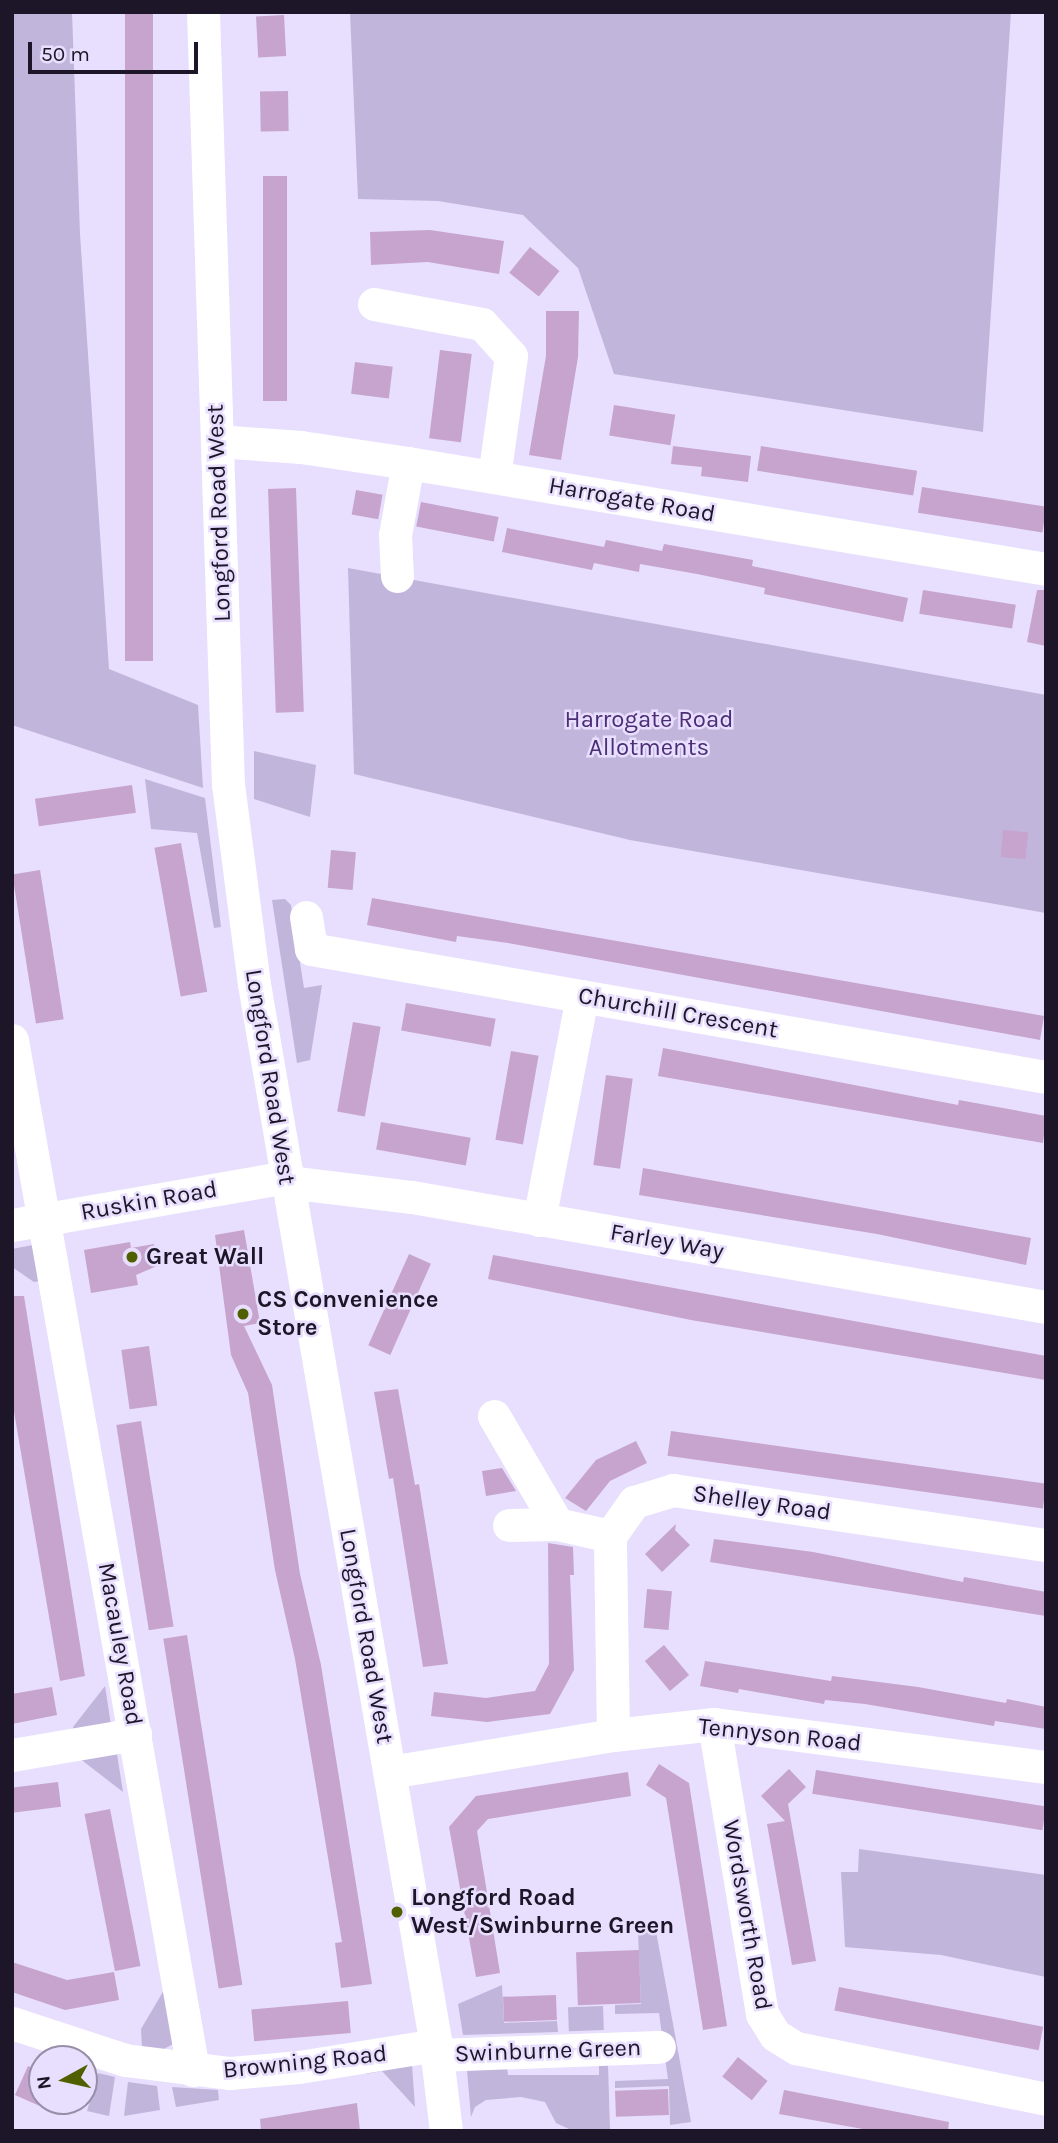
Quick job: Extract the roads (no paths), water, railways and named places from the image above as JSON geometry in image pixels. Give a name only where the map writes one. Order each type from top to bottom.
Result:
[{"type":"street","name":"Longford Road West","points":[[203,12],[228,784],[287,1180],[390,1772],[436,2050],[446,2131]]},
{"type":"street","points":[[374,304],[482,324],[511,356],[494,477]]},
{"type":"street","name":"Harrogate Road","points":[[217,441],[301,447],[408,463],[1046,569]]},
{"type":"street","points":[[397,576],[395,536],[408,463]]},
{"type":"street","name":"Churchill Crescent","points":[[306,916],[313,962],[582,996],[1046,1077]]},
{"type":"street","points":[[539,1220],[582,996]]},
{"type":"street","name":"Macauley Road","points":[[12,1040],[46,1219],[193,2070]]},
{"type":"street","name":"Ruskin Road","points":[[12,1224],[287,1180]]},
{"type":"street","name":"Farley Way","points":[[287,1180],[412,1198],[1046,1307]]},
{"type":"street","points":[[494,1416],[557,1524]]},
{"type":"street","name":"Shelley Road","points":[[610,1536],[634,1502],[673,1490],[1046,1545]]},
{"type":"street","points":[[509,1525],[557,1524],[610,1536],[613,1735]]},
{"type":"street","name":"Tennyson Road","points":[[390,1772],[613,1735],[714,1724],[1046,1767]]},
{"type":"street","name":"Wordsworth Road","points":[[714,1724],[762,2014],[775,2035],[796,2048],[1046,2099]]},
{"type":"street","points":[[12,1755],[135,1734]]},
{"type":"street","name":"Browning Road","points":[[12,2023],[97,2053],[193,2070],[230,2073],[436,2050]]},
{"type":"street","name":"Swinburne Green","points":[[436,2050],[659,2047]]},
{"type":"place","name":"Great Wall","points":[[132,1257]]},
{"type":"place","name":"CS Convenience Store","points":[[243,1314]]},
{"type":"place","name":"Longford Road West/Swinburne Green","points":[[397,1912]]},
{"type":"park label","name":"Harrogate Road Allotments","points":[[649,734]]}]
